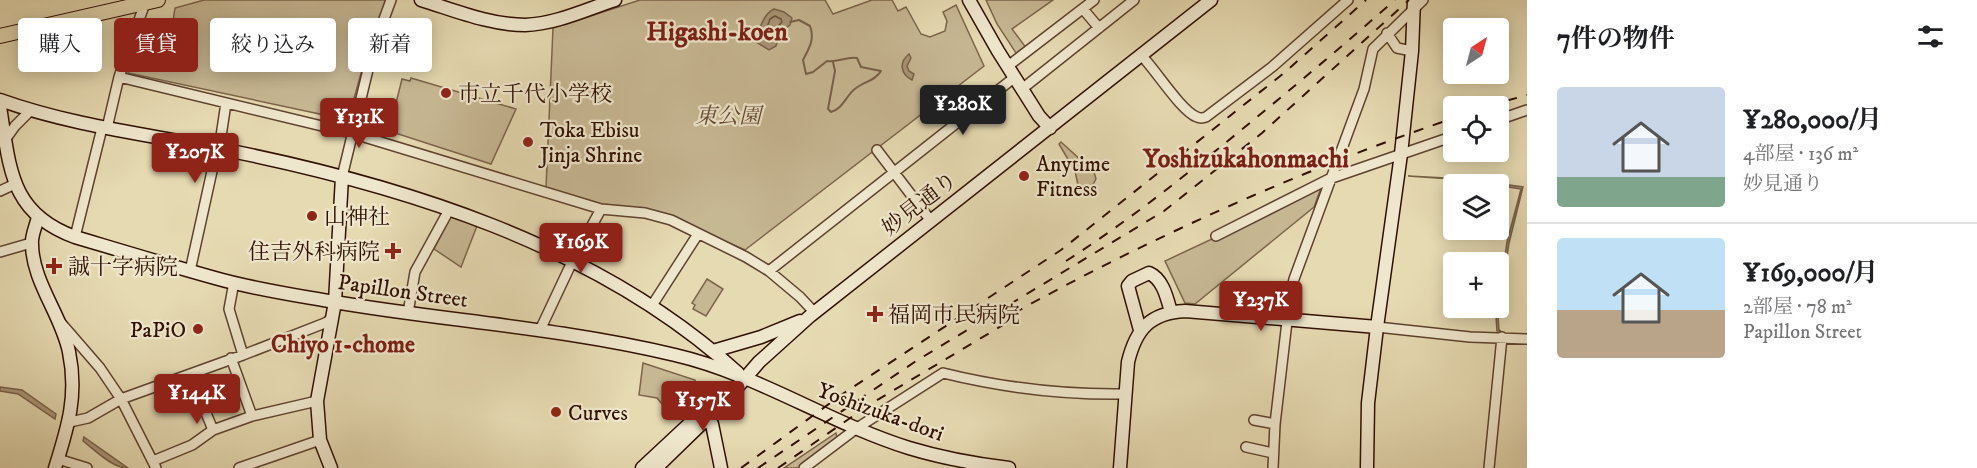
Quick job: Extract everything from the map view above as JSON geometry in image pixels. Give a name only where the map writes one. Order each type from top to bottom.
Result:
[{"type":"main road","points":[[0,36],[149,1]]},
{"type":"street","points":[[331,468],[320,440],[317,402],[335,302],[342,177],[373,49],[391,0]]},
{"type":"street","points":[[420,0],[503,24],[527,25],[549,22],[615,0]]},
{"type":"street","points":[[969,0],[1038,116],[1050,128]]},
{"type":"street","points":[[1008,66],[1094,0]]},
{"type":"street","points":[[1022,89],[1134,0]]},
{"type":"street","name":"妙見通り","points":[[642,468],[813,314],[1211,0]]},
{"type":"street","points":[[1141,55],[1186,108],[1196,117],[1206,117],[1272,67],[1348,0]]},
{"type":"street","points":[[75,237],[119,77],[149,1]]},
{"type":"street","points":[[1273,468],[1275,424],[1294,279],[1364,88],[1373,49],[1418,2]]},
{"type":"street","points":[[1367,468],[1368,403],[1401,154],[1418,2]]},
{"type":"street","points":[[1083,9],[1099,28]]},
{"type":"street","points":[[1388,33],[1397,48],[1412,51]]},
{"type":"street","points":[[119,77],[351,133],[601,209],[645,213],[671,220],[746,257],[769,271],[800,297],[813,314],[761,337],[713,351]]},
{"type":"street","points":[[769,271],[1015,77]]},
{"type":"street","points":[[0,100],[30,111],[104,128],[218,148],[342,177],[423,200],[540,245],[615,283],[713,351],[743,378]]},
{"type":"street","points":[[190,271],[220,143],[226,103]]},
{"type":"street","name":"Papillon Street","points":[[0,107],[3,135],[15,184],[26,203],[38,217],[57,230],[75,237],[234,282],[335,302],[619,343],[677,355],[743,378]]},
{"type":"street","points":[[1509,116],[1527,110]]},
{"type":"street","points":[[3,135],[30,111]]},
{"type":"street","points":[[1216,236],[1329,179],[1443,140]]},
{"type":"street","points":[[877,150],[931,221]]},
{"type":"street","points":[[0,191],[15,184]]},
{"type":"street","points":[[540,330],[572,262],[601,209]]},
{"type":"street","points":[[408,313],[415,272],[449,210]]},
{"type":"street","points":[[38,217],[31,243],[35,265],[69,350],[74,387],[70,422],[56,463],[87,468]]},
{"type":"street","points":[[651,307],[698,234]]},
{"type":"street","points":[[0,252],[21,244],[31,243]]},
{"type":"street","points":[[1140,330],[1128,286],[1132,281],[1149,273],[1156,276],[1171,312]]},
{"type":"street","points":[[234,282],[229,309],[243,356]]},
{"type":"street","points":[[1120,468],[1130,355],[1140,330],[1148,323],[1171,312],[1287,319],[1470,337],[1527,339]]},
{"type":"street","points":[[56,317],[100,368],[121,399],[154,465],[192,445],[213,430],[252,416],[317,402]]},
{"type":"street","points":[[70,422],[88,418],[121,399],[231,358],[243,356],[333,318]]},
{"type":"street","points":[[1490,468],[1502,337]]},
{"type":"street","points":[[231,358],[252,416]]},
{"type":"street","points":[[804,468],[857,428],[943,372],[1010,388],[1067,394],[1125,394]]},
{"type":"street","points":[[190,374],[213,430]]},
{"type":"street","name":"妙見通り","points":[[656,468],[728,398],[743,378]]},
{"type":"street","name":"Yoshizuka-dori","points":[[743,378],[909,448],[968,466],[1009,468]]},
{"type":"street","points":[[1254,420],[1275,424]]},
{"type":"street","points":[[705,421],[712,424],[722,468]]},
{"type":"street","points":[[239,468],[320,440]]},
{"type":"street","points":[[1245,447],[1273,453]]},
{"type":"green space","points":[[204,0],[386,0],[380,18],[348,18],[348,72],[361,72],[348,120],[128,73],[198,72],[198,18],[173,18],[175,8]]},
{"type":"green space","name":"東公園","points":[[640,0],[825,0],[833,14],[872,0],[892,0],[898,11],[906,7],[921,34],[930,37],[945,31],[947,21],[943,12],[956,5],[984,66],[745,250],[671,218],[594,204],[546,188],[553,28]]},
{"type":"green space","points":[[986,0],[1053,0],[1012,29],[1027,49],[1018,56],[997,24]]},
{"type":"green space","points":[[411,78],[516,109],[491,164],[389,131],[402,79],[410,81]]},
{"type":"green space","points":[[1061,142],[1094,172],[1096,179],[1091,188],[1084,189],[1078,185],[1075,171],[1059,144]]},
{"type":"green space","points":[[1321,188],[1314,207],[1195,304],[1185,303],[1165,261]]},
{"type":"green space","points":[[451,216],[477,226],[461,267],[434,249]]},
{"type":"green space","points":[[707,279],[723,289],[706,316],[693,309],[695,305],[692,303]]},
{"type":"green space","points":[[643,363],[695,380],[700,400],[682,417],[673,407],[667,410],[657,398],[639,395]]},
{"type":"green space","points":[[836,433],[837,439],[799,468],[784,468]]},
{"type":"water","points":[[774,9],[792,18],[790,25],[780,32],[776,46],[769,50],[756,42],[764,18]]},
{"type":"water","points":[[909,54],[911,58],[907,66],[914,74],[912,80],[905,75],[902,68]]},
{"type":"water","points":[[1509,185],[1523,187],[1508,252],[1506,252],[1507,242],[1521,189],[1509,187]]},
{"type":"water","points":[[1496,318],[1498,318],[1501,331],[1497,331]]},
{"type":"water","points":[[0,387],[22,390],[56,414],[55,419],[18,394],[0,391]]},
{"type":"water","points":[[84,437],[128,468],[116,465],[104,458],[83,441]]},
{"type":"waterway","points":[[790,22],[799,20],[810,26],[812,40],[803,60],[806,74],[813,72],[827,61],[853,58],[857,58],[861,67],[881,71],[876,77],[856,88],[839,108],[831,112],[828,109],[835,71],[833,62]]},
{"type":"railway","points":[[741,468],[844,393],[1061,250],[1284,73],[1366,0]]},
{"type":"railway","points":[[1066,261],[1166,190],[1289,91],[1395,0]]},
{"type":"railway","points":[[758,468],[916,361],[1164,211],[1262,133],[1409,0]]},
{"type":"railway","points":[[1509,100],[1527,95]]},
{"type":"railway","points":[[996,323],[1107,264],[1220,210],[1336,161],[1443,122]]},
{"type":"railway","points":[[778,468],[869,405],[1008,322]]},
{"type":"place","name":"市立千代小学校","points":[[446,93]]},
{"type":"place","name":"Toka Ebisu Jinja Shrine","points":[[528,142]]},
{"type":"place","name":"Anytime Fitness","points":[[1024,176]]},
{"type":"place","name":"山神社","points":[[312,216]]},
{"type":"place","name":"住吉外科病院","points":[[393,251]]},
{"type":"place","name":"誠十字病院","points":[[54,266]]},
{"type":"place","name":"福岡市民病院","points":[[875,314]]},
{"type":"place","name":"PaPiO","points":[[198,329]]},
{"type":"place","name":"Curves","points":[[556,412]]},
{"type":"district","name":"Higashi-koen","points":[[717,31]]},
{"type":"district","name":"Yoshizukahonmachi","points":[[1246,158]]},
{"type":"district","name":"Chiyo 1-chome","points":[[343,344]]}]
